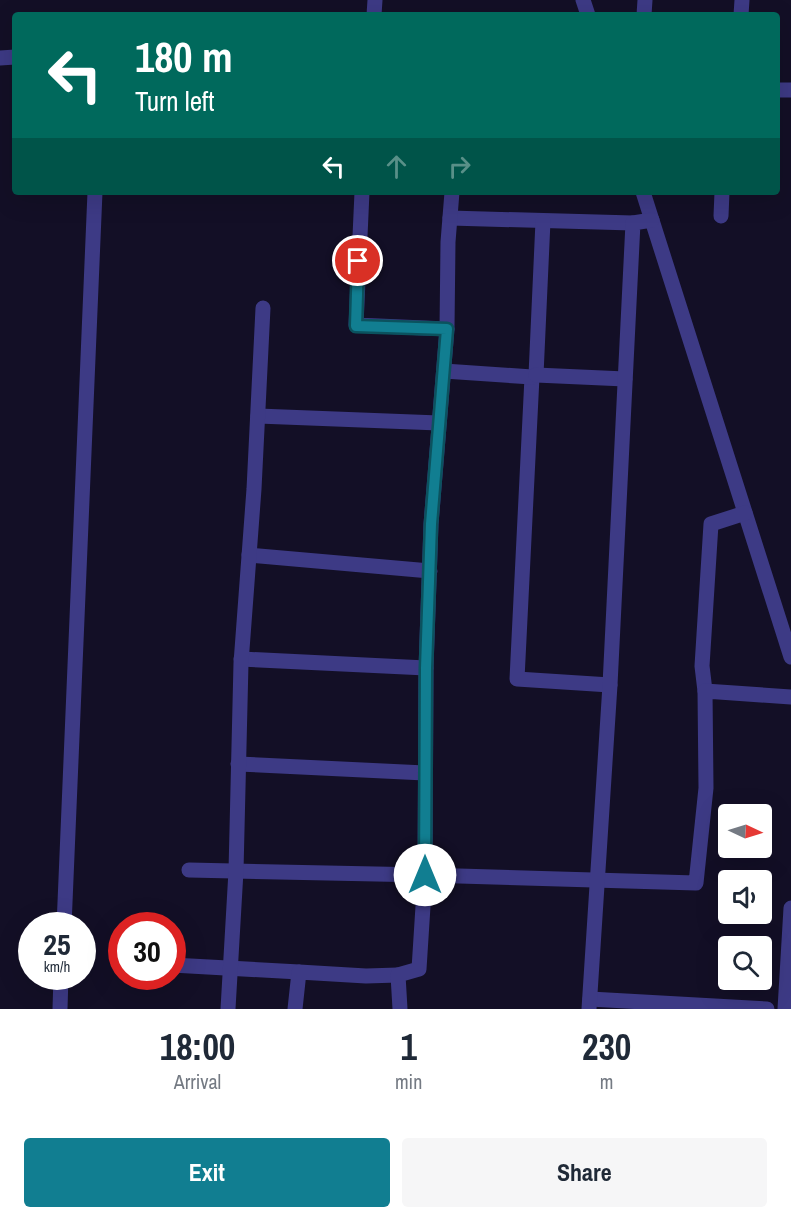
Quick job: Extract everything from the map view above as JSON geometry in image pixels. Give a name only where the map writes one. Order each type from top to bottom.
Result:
[{"type":"street","points":[[64,912],[95,195]]},
{"type":"street","points":[[362,195],[356,326],[447,329]]},
{"type":"street","points":[[186,966],[366,976],[398,975],[419,969],[425,875],[426,668],[431,524],[447,329],[452,195]]},
{"type":"street","points":[[644,195],[791,657]]},
{"type":"street","points":[[721,216],[722,195]]},
{"type":"street","points":[[450,218],[633,223],[652,220]]},
{"type":"street","points":[[543,221],[517,679],[610,685]]},
{"type":"street","points":[[633,223],[610,685],[589,1004],[767,1009]]},
{"type":"street","points":[[228,1009],[236,871],[241,659],[263,308]]},
{"type":"street","points":[[444,372],[625,379]]},
{"type":"street","points":[[258,416],[439,423]]},
{"type":"street","points":[[189,870],[696,883],[706,788],[705,691],[702,666],[711,524],[745,513]]},
{"type":"street","points":[[249,555],[430,571]]},
{"type":"street","points":[[241,659],[426,668]]},
{"type":"street","points":[[705,691],[791,697]]},
{"type":"street","points":[[238,764],[425,773]]},
{"type":"street","points":[[785,1009],[791,908]]},
{"type":"street","points":[[295,1009],[299,972]]},
{"type":"street","points":[[398,975],[400,1009]]},
{"type":"street","points":[[60,1009],[61,990]]},
{"type":"route","points":[[358,261],[356,326],[447,329],[431,524],[426,668],[425,875]]}]
